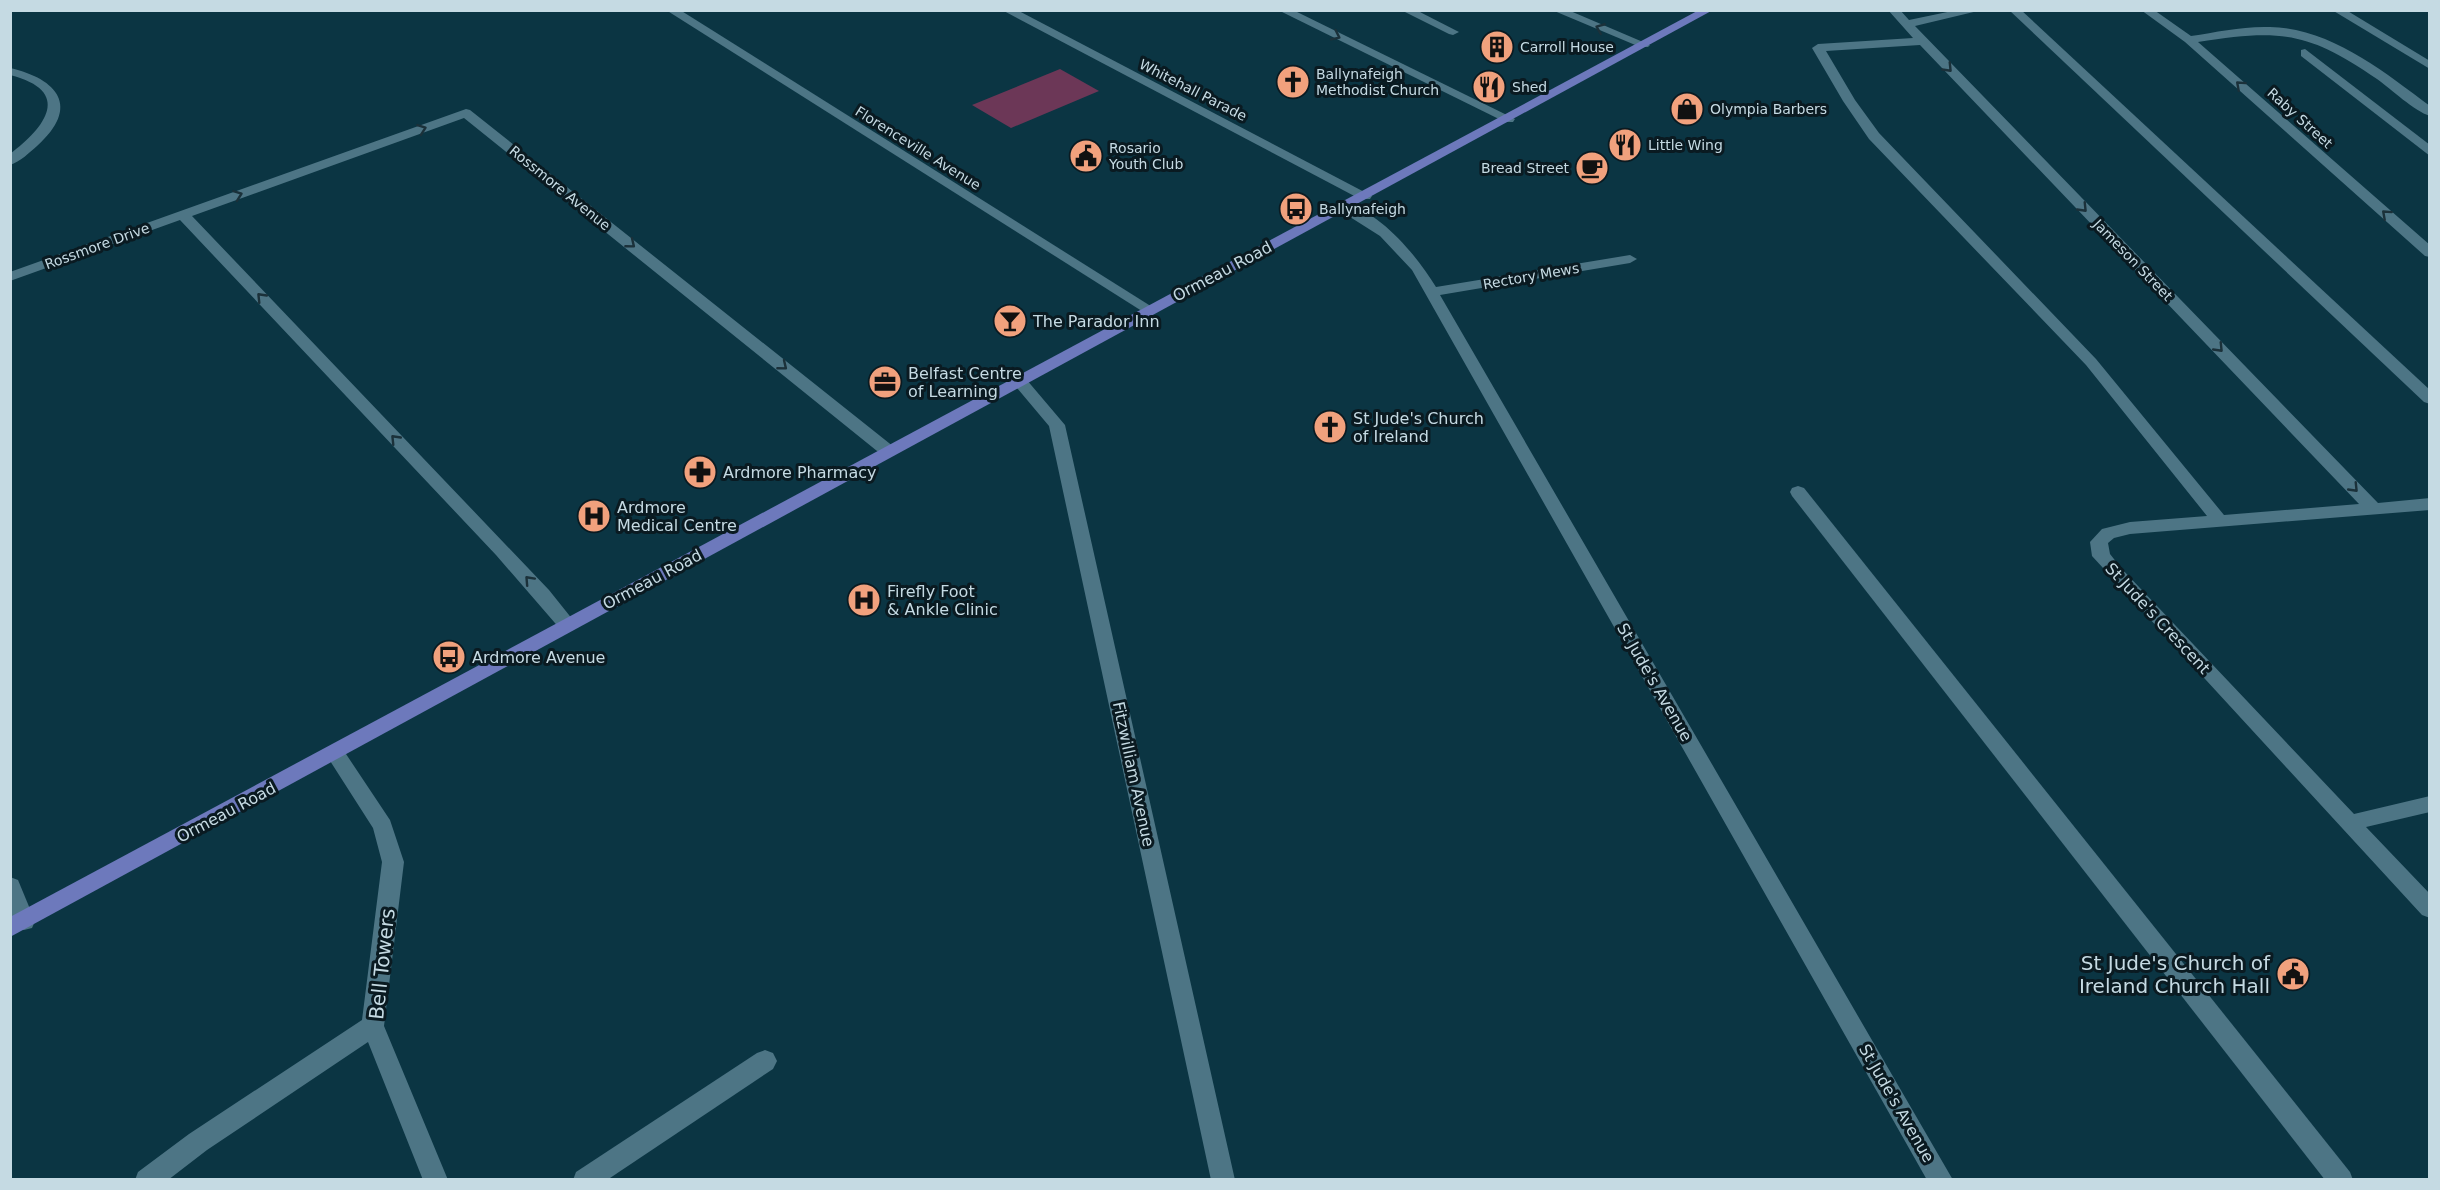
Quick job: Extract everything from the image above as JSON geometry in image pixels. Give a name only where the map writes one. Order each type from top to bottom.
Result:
[{"type":"main road","name":"Ormeau Road","points":[[17,925],[888,451],[1509,119],[1707,10]]},
{"type":"street","name":"Florenceville Avenue","points":[[671,10],[1150,310]]},
{"type":"street","name":"Whitehall Parade","points":[[1007,10],[1365,196]]},
{"type":"street","points":[[1283,10],[1509,119]]},
{"type":"street","points":[[1406,10],[1453,32]]},
{"type":"street","points":[[1557,10],[1644,45]]},
{"type":"street","name":"Jameson Street","points":[[1893,10],[2374,509]]},
{"type":"street","points":[[1905,24],[1977,10]]},
{"type":"street","points":[[2014,10],[2430,399]]},
{"type":"street","name":"Raby Street","points":[[2146,10],[2189,40],[2430,253]]},
{"type":"street","points":[[2337,10],[2430,66]]},
{"type":"street","points":[[2189,40],[2269,31],[2306,37],[2344,55],[2430,112]]},
{"type":"street","points":[[1922,41],[1818,48],[1849,101],[1874,136],[2091,363],[2220,521]]},
{"type":"street","points":[[2305,53],[2430,152]]},
{"type":"street","points":[[10,72],[31,76],[45,84],[53,98],[54,115],[45,132],[10,161]]},
{"type":"street","name":"Rossmore Avenue","points":[[183,215],[466,113],[888,451]]},
{"type":"street","name":"St Jude's Avenue","points":[[1344,207],[1400,244],[1432,292],[1941,1179]]},
{"type":"street","points":[[183,215],[509,558],[567,625]]},
{"type":"street","name":"Rossmore Drive","points":[[10,277],[183,215]]},
{"type":"street","name":"Rectory Mews","points":[[1432,292],[1629,259]]},
{"type":"street","name":"Fitzwilliam Avenue","points":[[1020,382],[1057,425],[1223,1179]]},
{"type":"street","points":[[1798,492],[2341,1179]]},
{"type":"street","name":"St Jude's Crescent","points":[[2430,504],[2130,528],[2108,533],[2099,542],[2101,556],[2430,909]]},
{"type":"street","name":"Bell Towers","points":[[335,753],[383,826],[393,862],[373,1026],[436,1179]]},
{"type":"street","points":[[2349,823],[2430,804]]},
{"type":"street","points":[[10,886],[17,925]]},
{"type":"street","points":[[147,1179],[198,1142],[373,1026]]},
{"type":"street","points":[[585,1179],[765,1061]]},
{"type":"shaded area","points":[[1060,69],[1099,91],[1011,128],[972,105]]},
{"type":"place","name":"Carroll House","points":[[1497,47]]},
{"type":"place","name":"Ballynafeigh Methodist Church","points":[[1293,82]]},
{"type":"place","name":"Shed","points":[[1489,87]]},
{"type":"place","name":"Olympia Barbers","points":[[1687,109]]},
{"type":"place","name":"Little Wing","points":[[1625,145]]},
{"type":"place","name":"Rosario Youth Club","points":[[1086,156]]},
{"type":"place","name":"Bread Street","points":[[1592,168]]},
{"type":"place","name":"Ballynafeigh","points":[[1296,209]]},
{"type":"place","name":"The Parador Inn","points":[[1010,321]]},
{"type":"place","name":"Belfast Centre of Learning","points":[[885,382]]},
{"type":"place","name":"St Jude's Church of Ireland","points":[[1330,427]]},
{"type":"place","name":"Ardmore Pharmacy","points":[[700,472]]},
{"type":"place","name":"Ardmore Medical Centre","points":[[594,516]]},
{"type":"place","name":"Firefly Foot & Ankle Clinic","points":[[864,600]]},
{"type":"place","name":"Ardmore Avenue","points":[[449,657]]},
{"type":"place","name":"St Jude's Church of Ireland Church Hall","points":[[2293,974]]}]
